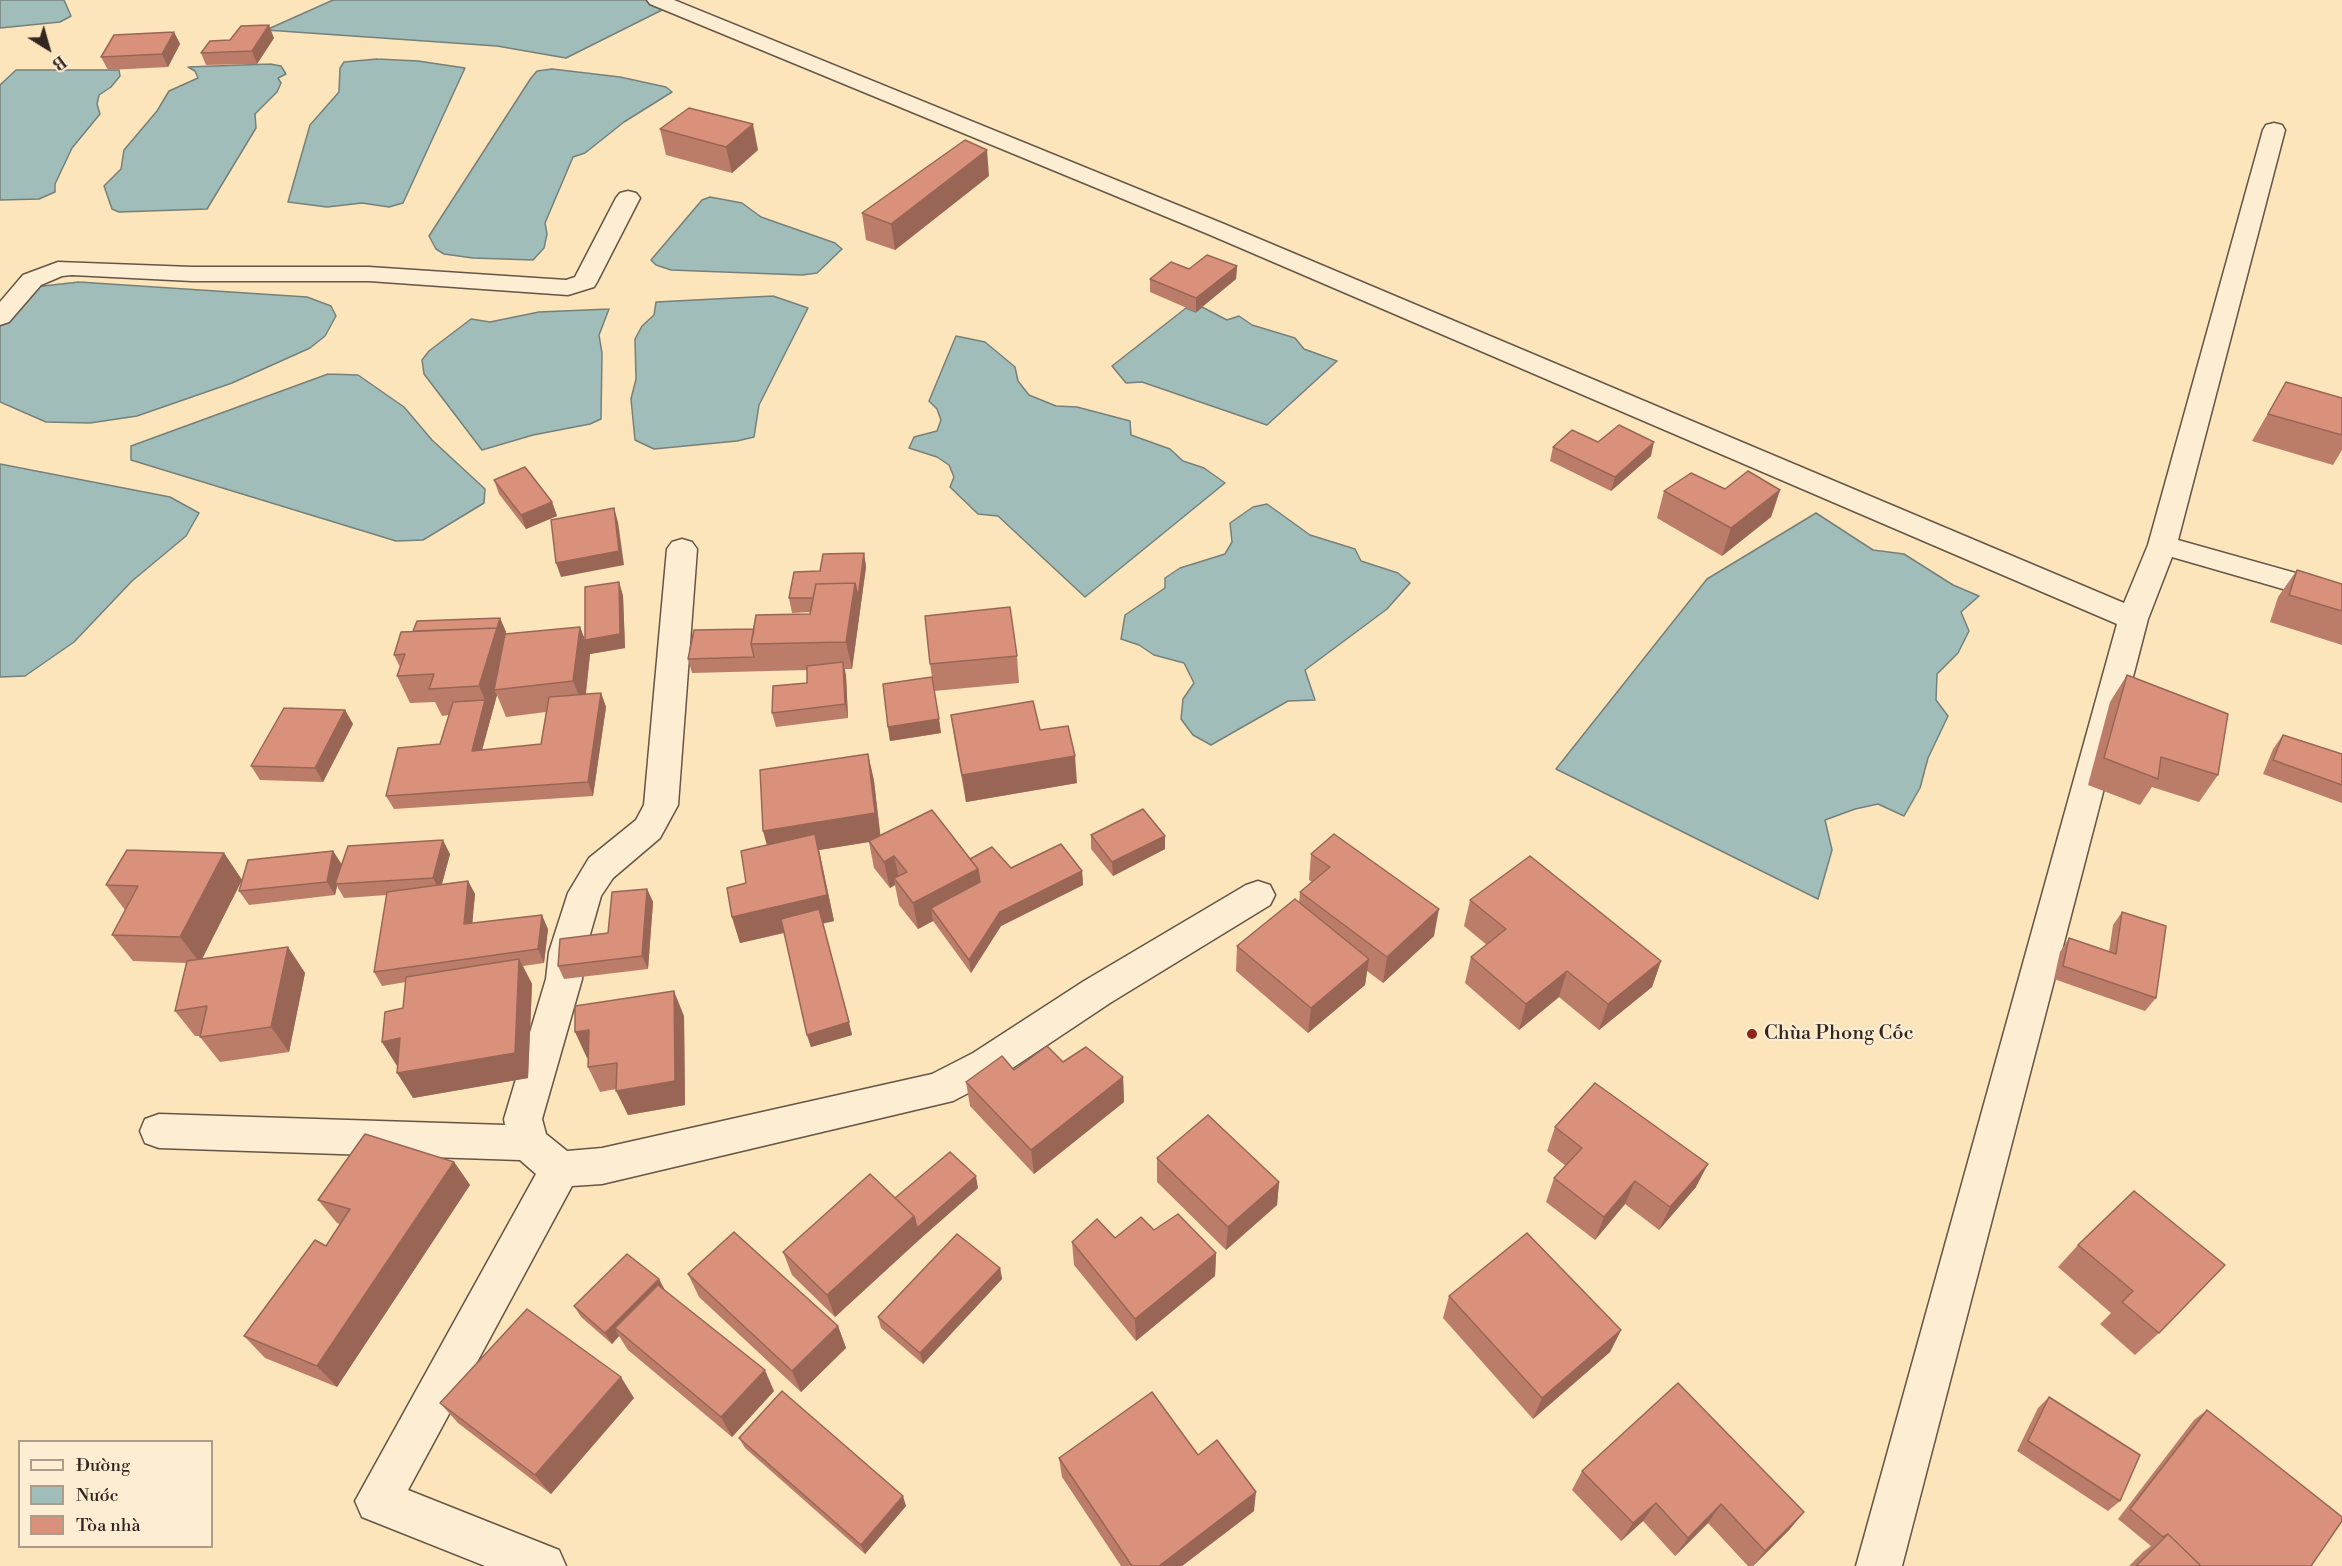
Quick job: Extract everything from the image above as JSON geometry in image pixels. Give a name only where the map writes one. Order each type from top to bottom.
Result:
[{"type":"street","points":[[657,0],[1216,230],[2133,619]]},
{"type":"street","points":[[1879,1566],[2133,619],[2162,545],[2274,130]]},
{"type":"street","points":[[0,317],[32,280],[58,269],[72,268],[192,274],[369,274],[557,290],[568,288],[585,282],[628,198]]},
{"type":"street","points":[[2162,545],[2342,596]]},
{"type":"street","points":[[544,1156],[523,1119],[564,979],[567,952],[585,893],[602,868],[648,830],[661,805],[682,549]]},
{"type":"street","points":[[159,1131],[544,1156],[602,1166],[939,1089],[986,1065],[1097,992],[1258,895]]},
{"type":"street","points":[[543,1566],[378,1501],[544,1156]]},
{"type":"water","points":[[0,0],[64,0],[71,16],[60,22],[0,28]]},
{"type":"water","points":[[333,0],[657,0],[670,6],[566,58],[497,46],[266,30]]},
{"type":"water","points":[[377,59],[418,61],[465,68],[403,203],[389,207],[362,203],[327,207],[288,202],[310,125],[339,92],[340,68],[344,62]]},
{"type":"water","points":[[270,64],[281,66],[286,74],[278,78],[281,83],[277,92],[255,114],[256,128],[207,209],[119,212],[112,209],[104,186],[121,169],[124,150],[157,111],[169,91],[198,78],[195,71],[188,67]]},
{"type":"water","points":[[552,69],[620,77],[666,87],[672,92],[624,122],[585,153],[573,157],[545,223],[547,234],[544,248],[533,260],[473,258],[444,254],[436,249],[429,236],[531,78],[537,71]]},
{"type":"water","points":[[16,70],[119,70],[120,76],[111,87],[99,95],[97,104],[100,114],[72,148],[55,184],[55,192],[39,199],[0,200],[0,85]]},
{"type":"water","points":[[710,197],[742,203],[761,217],[835,243],[842,249],[817,273],[802,275],[671,270],[656,265],[651,260],[702,200]]},
{"type":"water","points":[[79,282],[307,297],[331,306],[336,316],[325,336],[310,348],[232,383],[137,416],[90,423],[46,422],[0,402],[0,317],[25,288]]},
{"type":"water","points":[[773,296],[808,308],[759,405],[754,437],[737,441],[654,449],[635,440],[631,399],[636,379],[635,339],[642,326],[654,315],[656,302]]},
{"type":"water","points":[[1202,307],[1227,320],[1239,316],[1252,325],[1295,338],[1304,349],[1337,361],[1267,425],[1142,382],[1126,383],[1112,366],[1186,308],[1196,312]]},
{"type":"water","points":[[609,309],[599,335],[602,353],[601,419],[590,424],[533,435],[482,450],[424,374],[422,360],[429,351],[471,319],[490,322],[539,312]]},
{"type":"water","points":[[956,336],[985,342],[1015,367],[1018,381],[1029,395],[1056,406],[1077,407],[1130,421],[1131,435],[1170,449],[1183,461],[1204,468],[1225,483],[1085,597],[998,516],[978,514],[950,487],[954,477],[949,465],[937,457],[909,448],[914,437],[937,431],[941,420],[937,409],[929,401]]},
{"type":"water","points":[[328,374],[358,375],[404,407],[432,440],[485,489],[484,503],[423,540],[396,541],[131,460],[131,446]]},
{"type":"water","points":[[0,464],[170,497],[199,513],[186,536],[132,581],[74,642],[25,676],[0,677]]},
{"type":"water","points":[[1267,504],[1310,535],[1355,549],[1361,561],[1398,573],[1410,583],[1387,609],[1305,670],[1315,700],[1288,701],[1211,745],[1193,735],[1181,719],[1183,699],[1194,683],[1184,663],[1154,655],[1139,645],[1121,639],[1125,615],[1165,588],[1165,578],[1180,568],[1225,554],[1232,542],[1230,523],[1253,507]]},
{"type":"water","points":[[1816,513],[1873,550],[1904,554],[1953,585],[1979,596],[1961,612],[1969,631],[1958,653],[1937,674],[1936,700],[1948,716],[1928,758],[1920,788],[1904,816],[1878,804],[1855,809],[1825,820],[1832,850],[1818,899],[1556,769],[1707,579]]},
{"type":"building","points":[[269,25],[252,51],[201,53],[210,41],[230,40],[241,26]]},
{"type":"building","points":[[174,32],[162,54],[101,57],[114,35]]},
{"type":"building","points":[[689,108],[753,124],[726,147],[660,129]]},
{"type":"building","points":[[965,140],[987,150],[891,224],[862,213]]},
{"type":"building","points":[[1207,255],[1237,266],[1196,298],[1150,279],[1171,262],[1189,269]]},
{"type":"building","points":[[2286,382],[2342,398],[2342,435],[2268,414]]},
{"type":"building","points":[[1619,425],[1654,442],[1615,477],[1553,447],[1572,430],[1598,442]]},
{"type":"building","points":[[525,467],[552,502],[521,515],[494,480]]},
{"type":"building","points":[[1748,471],[1780,490],[1731,528],[1664,491],[1691,473],[1725,489]]},
{"type":"building","points":[[614,508],[619,551],[556,563],[551,520]]},
{"type":"building","points":[[864,553],[858,597],[855,583],[816,584],[813,598],[789,598],[794,572],[820,571],[823,554]]},
{"type":"building","points":[[2297,570],[2342,584],[2342,611],[2289,595]]},
{"type":"building","points":[[619,582],[620,634],[585,640],[585,587]]},
{"type":"building","points":[[855,583],[846,642],[751,644],[756,615],[810,614],[816,584]]},
{"type":"building","points":[[1010,607],[1017,656],[930,664],[925,616]]},
{"type":"building","points":[[500,618],[497,628],[413,631],[417,621]]},
{"type":"building","points":[[580,627],[573,681],[494,690],[505,634]]},
{"type":"building","points":[[497,628],[479,686],[429,689],[434,674],[397,676],[405,654],[394,655],[401,632]]},
{"type":"building","points":[[754,629],[751,644],[754,657],[688,659],[694,630]]},
{"type":"building","points":[[843,662],[845,704],[772,713],[773,686],[807,683],[807,666]]},
{"type":"building","points":[[2127,675],[2228,714],[2218,775],[2161,757],[2158,779],[2104,758]]},
{"type":"building","points":[[932,677],[939,719],[888,727],[883,684]]},
{"type":"building","points":[[601,693],[588,782],[386,796],[398,748],[440,744],[453,702],[485,700],[472,751],[541,744],[549,697]]},
{"type":"building","points":[[1033,701],[1040,730],[1068,726],[1075,756],[962,775],[951,715]]},
{"type":"building","points":[[284,708],[345,710],[315,768],[251,766]]},
{"type":"building","points":[[2283,735],[2342,754],[2342,785],[2273,760]]},
{"type":"building","points":[[868,754],[875,813],[763,831],[760,770]]},
{"type":"building","points":[[1143,809],[1165,836],[1112,862],[1091,835]]},
{"type":"building","points":[[932,810],[978,869],[913,903],[894,878],[907,872],[894,856],[884,862],[869,841]]},
{"type":"building","points":[[815,834],[827,895],[732,917],[727,888],[746,883],[741,851]]},
{"type":"building","points":[[1334,834],[1439,909],[1387,957],[1300,892],[1330,867],[1311,854]]},
{"type":"building","points":[[443,840],[433,878],[335,884],[348,846]]},
{"type":"building","points":[[1061,844],[1082,871],[1000,912],[969,960],[931,908],[980,882],[978,869],[970,859],[992,847],[1011,868]]},
{"type":"building","points":[[127,850],[224,853],[180,937],[112,935],[138,886],[106,885]]},
{"type":"building","points":[[333,851],[327,882],[239,891],[248,860]]},
{"type":"building","points":[[1530,856],[1661,961],[1608,1004],[1567,971],[1526,1004],[1471,957],[1506,929],[1470,900]]},
{"type":"building","points":[[468,881],[464,924],[542,915],[538,949],[374,972],[387,892]]},
{"type":"building","points":[[647,889],[642,956],[558,966],[560,939],[608,933],[612,892]]},
{"type":"building","points":[[1295,899],[1369,959],[1311,1008],[1237,946]]},
{"type":"building","points":[[819,909],[849,1022],[807,1035],[781,919]]},
{"type":"building","points":[[2122,912],[2166,926],[2156,998],[2063,966],[2069,938],[2116,954]]},
{"type":"building","points":[[288,947],[271,1027],[200,1037],[207,1006],[175,1011],[187,961]]},
{"type":"building","points":[[519,959],[515,1053],[397,1073],[400,1038],[382,1042],[385,1012],[403,1008],[406,977]]},
{"type":"building","points":[[674,991],[675,1081],[616,1091],[617,1063],[588,1067],[589,1030],[575,1032],[575,1006]]},
{"type":"building","points":[[1047,1046],[1063,1062],[1086,1047],[1123,1077],[1031,1150],[966,1082],[1002,1056],[1014,1070]]},
{"type":"building","points":[[1595,1083],[1708,1164],[1670,1207],[1635,1181],[1604,1217],[1554,1178],[1582,1148],[1555,1127]]},
{"type":"building","points":[[1208,1115],[1279,1182],[1228,1227],[1157,1158]]},
{"type":"building","points":[[365,1134],[454,1162],[317,1366],[244,1336],[315,1240],[326,1246],[350,1209],[318,1200]]},
{"type":"building","points":[[950,1152],[976,1176],[917,1228],[914,1216],[895,1198]]},
{"type":"building","points":[[870,1174],[914,1216],[827,1295],[783,1252]]},
{"type":"building","points":[[2134,1191],[2225,1265],[2159,1333],[2122,1302],[2133,1291],[2078,1245]]},
{"type":"building","points":[[1178,1214],[1216,1253],[1135,1319],[1072,1242],[1097,1219],[1115,1238],[1141,1217],[1154,1230]]},
{"type":"building","points":[[734,1232],[838,1326],[792,1371],[688,1274]]},
{"type":"building","points":[[1527,1233],[1621,1330],[1542,1398],[1449,1296]]},
{"type":"building","points":[[957,1234],[1000,1268],[920,1353],[878,1317]]},
{"type":"building","points":[[627,1254],[659,1279],[605,1333],[574,1306]]},
{"type":"building","points":[[658,1285],[765,1370],[721,1417],[615,1328]]},
{"type":"building","points":[[527,1309],[621,1377],[535,1475],[440,1403]]},
{"type":"building","points":[[1678,1383],[1804,1512],[1765,1551],[1721,1504],[1688,1538],[1656,1503],[1633,1523],[1582,1471]]},
{"type":"building","points":[[782,1391],[903,1496],[861,1545],[739,1438]]},
{"type":"building","points":[[1152,1392],[1198,1455],[1217,1440],[1256,1492],[1159,1566],[1132,1566],[1059,1458]]},
{"type":"building","points":[[2049,1397],[2140,1455],[2120,1501],[2028,1441]]},
{"type":"building","points":[[2207,1410],[2342,1517],[2342,1521],[2311,1566],[2201,1566],[2168,1534],[2163,1537],[2130,1509]]},
{"type":"building","points":[[2168,1534],[2201,1566],[2136,1566]]},
{"type":"place","name":"Chùa Phong Cốc","points":[[1752,1034]]}]
